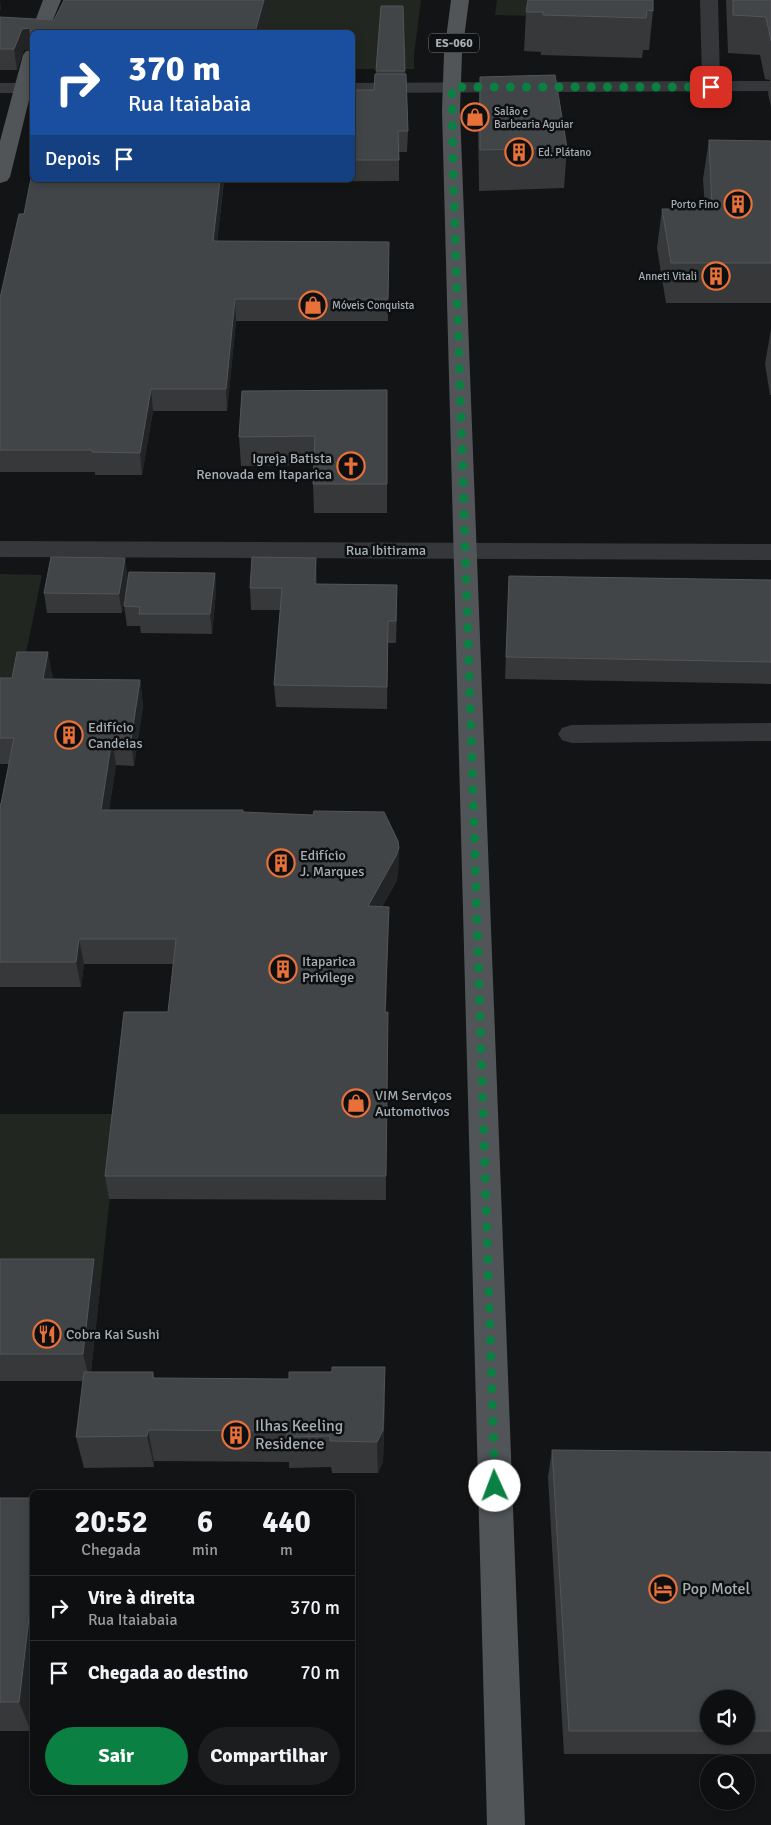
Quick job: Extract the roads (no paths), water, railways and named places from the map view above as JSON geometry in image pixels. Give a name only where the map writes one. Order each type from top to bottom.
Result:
[{"type":"main road","points":[[41,30],[52,0]]},
{"type":"main road","name":"ES-060","points":[[460,0],[454,46],[452,119],[506,1825]]},
{"type":"main road","points":[[0,177],[28,88],[30,72]]},
{"type":"street","points":[[708,0],[711,87]]},
{"type":"street","points":[[355,88],[771,86]]},
{"type":"street","points":[[0,88],[28,88]]},
{"type":"street","name":"Rua Ibitirama","points":[[0,549],[771,552]]},
{"type":"street","points":[[571,734],[771,732]]},
{"type":"place","name":"Salão e Barbearia Aguiar","points":[[475,117]]},
{"type":"place","name":"Ed. Plátano","points":[[519,152]]},
{"type":"place","name":"Porto Fino","points":[[738,204]]},
{"type":"place","name":"Anneti Vitali","points":[[716,276]]},
{"type":"place","name":"Móveis Conquista","points":[[313,305]]},
{"type":"place","name":"Igreja Batista Renovada em Itaparica","points":[[351,466]]},
{"type":"place","name":"Edifício Candeias","points":[[69,735]]},
{"type":"place","name":"Edifício J. Marques","points":[[281,863]]},
{"type":"place","name":"Itaparica Privilege","points":[[283,969]]},
{"type":"place","name":"VIM Serviços Automotivos","points":[[356,1103]]},
{"type":"place","name":"Cobra Kai Sushi","points":[[47,1334]]},
{"type":"place","name":"Ilhas Keeling Residence","points":[[236,1435]]},
{"type":"place","name":"Pop Motel","points":[[663,1589]]}]
